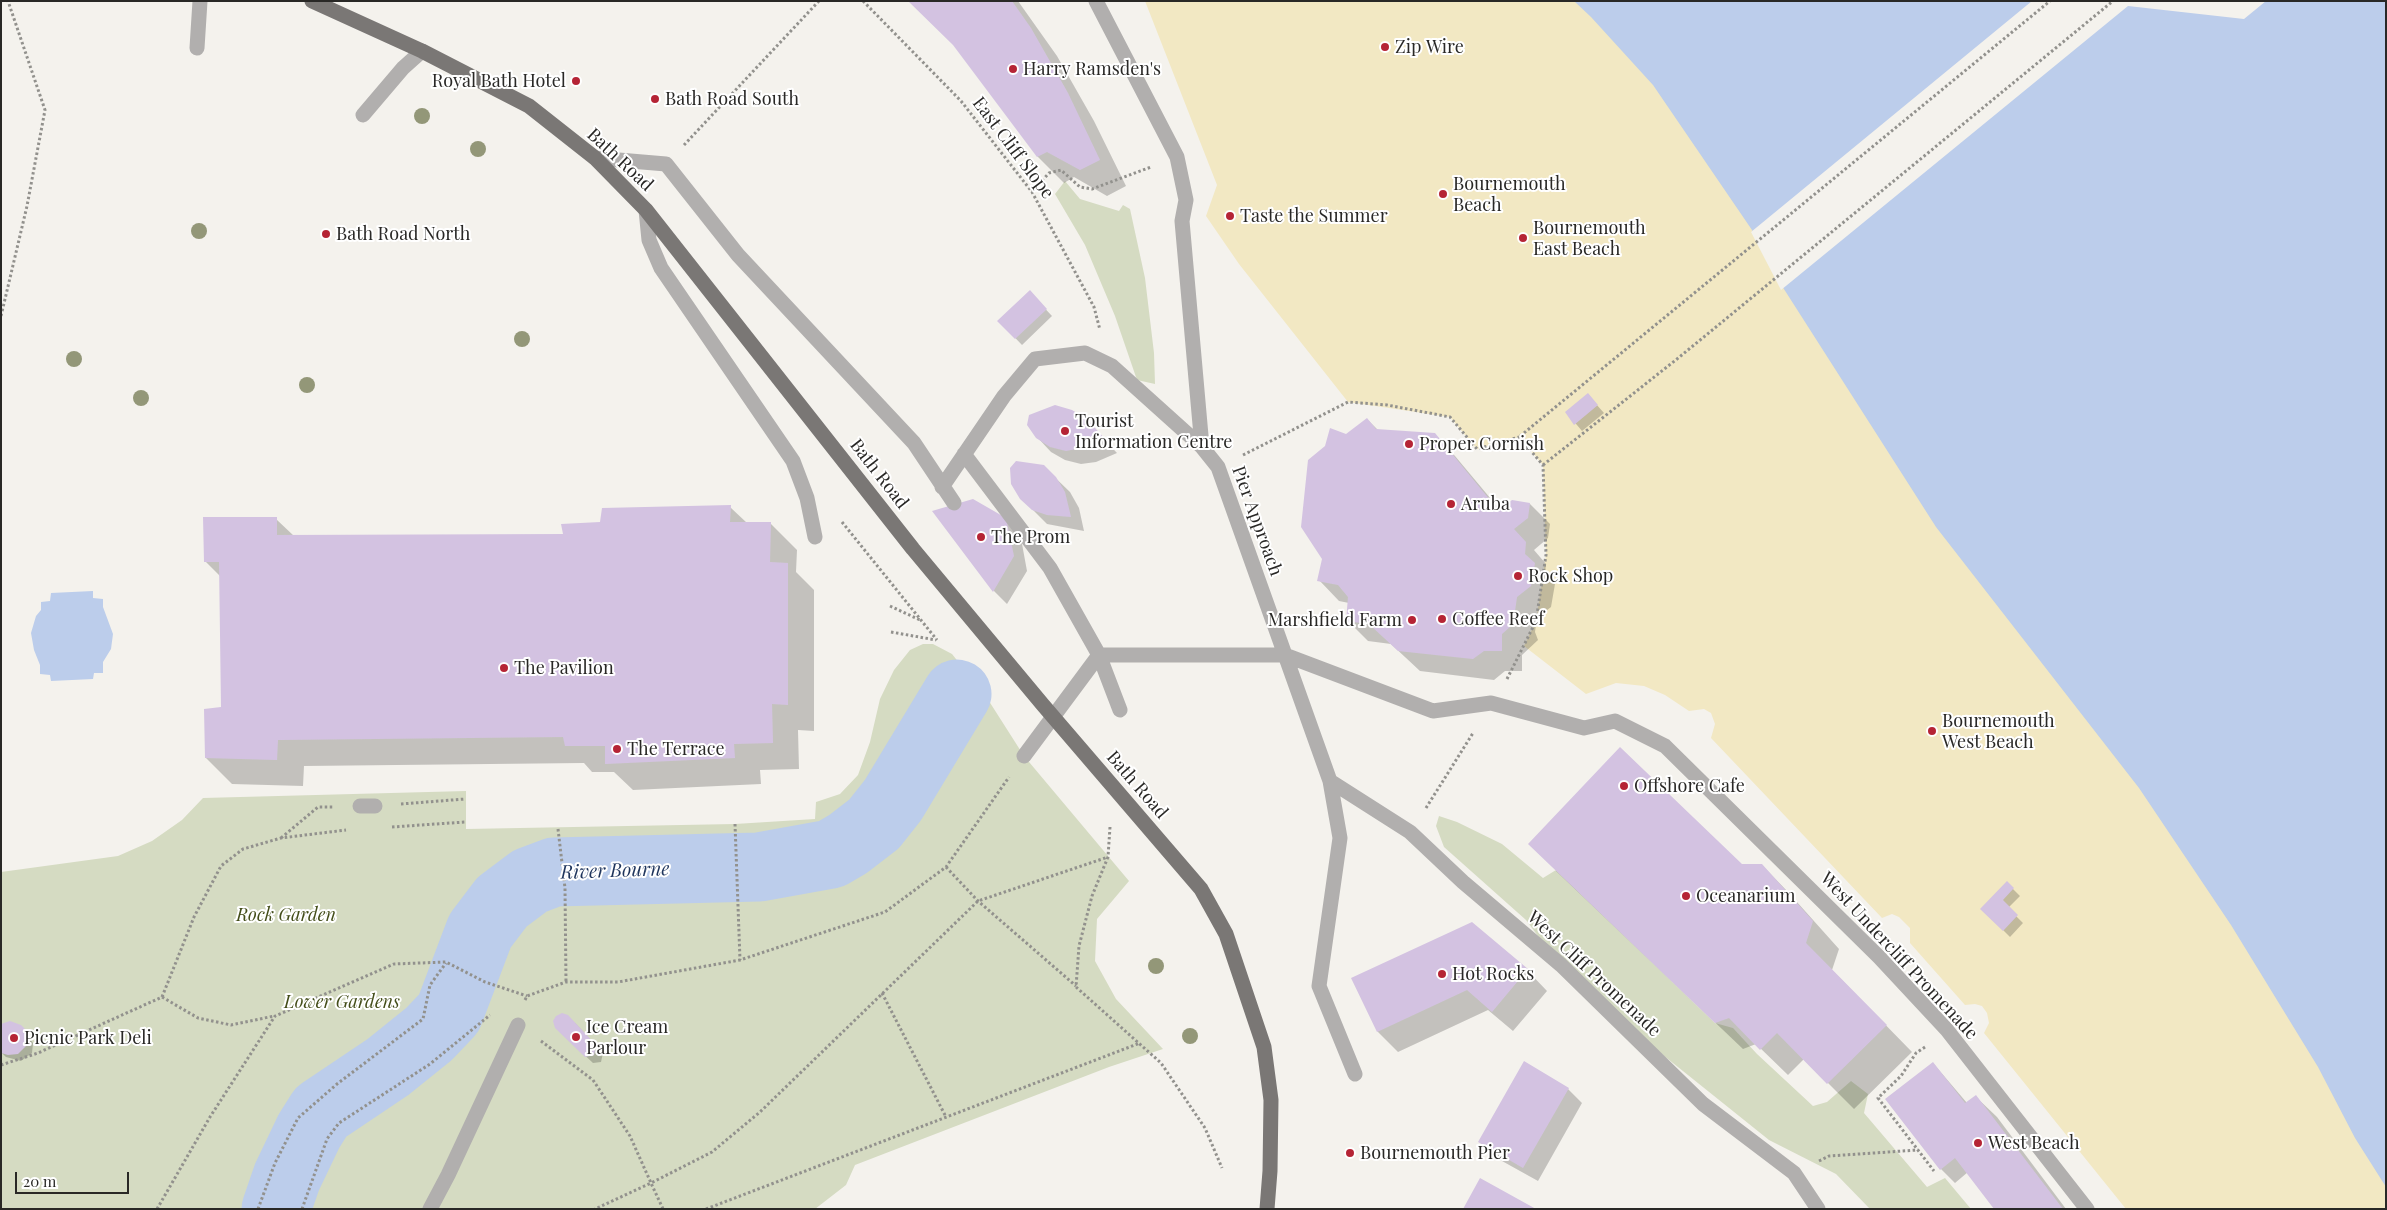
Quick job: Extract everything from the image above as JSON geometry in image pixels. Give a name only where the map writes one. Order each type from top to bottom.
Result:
[{"type":"main road","name":"Bath Road","points":[[312,1],[422,51],[528,106],[595,158],[646,210],[913,549],[1043,705],[1201,889],[1226,934],[1264,1047],[1271,1100],[1270,1171],[1267,1209]]},
{"type":"street","points":[[197,48],[200,1]]},
{"type":"street","points":[[1096,1],[1178,157],[1186,200],[1182,221],[1202,447]]},
{"type":"street","points":[[363,115],[403,68],[422,51]]},
{"type":"street","points":[[595,158],[666,164],[738,255],[914,443],[954,503]]},
{"type":"street","points":[[646,210],[649,240],[661,268],[793,461],[807,498],[815,537]]},
{"type":"street","name":"Pier Approach","points":[[942,487],[1004,396],[1035,359],[1085,353],[1112,366],[1202,447],[1218,467],[1330,781],[1340,838],[1319,986],[1355,1074]]},
{"type":"street","points":[[964,454],[1050,568],[1099,655],[1120,710]]},
{"type":"street","points":[[1099,655],[1166,657],[1285,655],[1433,711],[1491,703]]},
{"type":"street","points":[[1024,756],[1099,655]]},
{"type":"street","name":"West Undercliff Promenade","points":[[1491,703],[1584,728],[1615,721],[1665,746],[1879,957],[1947,1030],[2087,1209]]},
{"type":"street","name":"West Cliff Promenade","points":[[1330,781],[1410,832],[1463,882],[1562,965],[1703,1104],[1794,1173],[1818,1209]]},
{"type":"street","points":[[430,1209],[448,1175],[518,1025]]},
{"type":"path","points":[[1,316],[27,206],[45,110],[8,1]]},
{"type":"path","points":[[666,164],[819,1]]},
{"type":"path","name":"East Cliff Slope","points":[[863,1],[961,100],[1032,192],[1094,306],[1112,366]]},
{"type":"path","points":[[1218,467],[1348,402],[1387,405],[1450,417],[1477,449],[1519,437],[2050,1]]},
{"type":"path","points":[[1543,465],[1685,352],[2113,1]]},
{"type":"path","points":[[1032,192],[1049,172],[1060,170],[1080,187],[1092,189],[1178,157]]},
{"type":"path","points":[[1410,832],[1509,675],[1536,621],[1546,555],[1543,465],[1519,437]]},
{"type":"path","points":[[836,515],[937,640],[891,632]]},
{"type":"path","points":[[890,606],[921,620]]},
{"type":"path","points":[[518,1000],[566,982],[618,982],[740,960],[885,912],[946,867],[1024,756]]},
{"type":"path","points":[[367,803],[465,799]]},
{"type":"path","points":[[281,838],[318,807]]},
{"type":"path","points":[[1076,987],[1079,946],[1092,896],[1108,856],[1111,818]]},
{"type":"path","points":[[735,824],[740,960]]},
{"type":"path","points":[[558,828],[565,888],[566,982]]},
{"type":"path","points":[[1,1065],[38,1053],[162,997],[194,917],[221,866],[243,849],[281,838],[322,832]]},
{"type":"path","points":[[595,1209],[712,1152],[760,1112],[978,900],[1108,856]]},
{"type":"path","points":[[946,867],[978,900],[1161,1063],[1205,1128],[1222,1168]]},
{"type":"path","points":[[162,997],[198,1018],[231,1025],[274,1016],[394,964],[446,962],[485,982],[526,996]]},
{"type":"path","points":[[258,1209],[275,1163],[298,1118],[337,1084],[423,1019],[430,985],[446,962]]},
{"type":"path","points":[[882,993],[946,1117]]},
{"type":"path","points":[[526,996],[518,1025],[593,1080],[630,1136],[663,1209]]},
{"type":"path","points":[[302,1209],[327,1139],[339,1123],[430,1064],[493,1013]]},
{"type":"path","points":[[157,1209],[210,1117],[274,1016]]},
{"type":"path","points":[[706,1209],[1140,1043]]},
{"type":"path","points":[[1916,1054],[1901,1076],[1878,1098],[1934,1171]]},
{"type":"path","points":[[1829,1156],[1918,1150]]},
{"type":"green space","points":[[1065,181],[1080,199],[1119,211],[1123,205],[1130,209],[1145,278],[1154,353],[1155,384],[1137,380],[1115,316],[1085,245],[1055,194]]},
{"type":"green space","name":"Lower Gardens","points":[[923,644],[933,644],[952,654],[987,698],[1024,756],[1129,881],[1097,919],[1095,961],[1116,999],[1163,1049],[1109,1067],[855,1165],[846,1185],[815,1209],[1,1209],[1,872],[118,856],[152,841],[182,820],[203,798],[466,791],[466,829],[735,824],[815,819],[816,802],[840,794],[858,775],[870,742],[880,699],[894,670],[910,650]]},
{"type":"green space","points":[[1439,816],[1457,822],[1502,844],[1543,878],[1556,870],[1715,1023],[1733,1028],[1757,1054],[1813,1106],[1827,1102],[1851,1081],[1868,1094],[1864,1113],[1927,1187],[1945,1178],[1971,1209],[1870,1209],[1836,1174],[1769,1140],[1628,1027],[1541,940],[1526,920],[1444,847],[1436,826]]},
{"type":"sand","name":"Bournemouth West Beach","points":[[1145,1],[1639,1],[2386,1012],[2386,1209],[2126,1209],[1984,1033],[1989,1023],[1987,1013],[1982,1006],[1975,1004],[1965,1005],[1910,943],[1910,928],[1899,917],[1892,914],[1882,918],[1711,738],[1715,724],[1711,713],[1704,709],[1689,711],[1665,695],[1644,686],[1616,683],[1586,694],[1524,646],[1536,621],[1546,555],[1543,465],[1519,437],[1477,449],[1450,417],[1348,402],[1239,264],[1206,216],[1217,185]]},
{"type":"water","points":[[1574,1],[2386,1],[2386,1187],[2355,1138],[2318,1067],[2231,925],[2139,788],[1936,527],[1782,286],[1752,230],[1653,85]]},
{"type":"water","points":[[93,591],[93,598],[103,599],[103,607],[113,634],[111,649],[103,662],[103,673],[94,673],[93,679],[51,681],[50,675],[40,674],[40,665],[34,650],[31,633],[36,616],[41,610],[41,602],[50,601],[51,593]]},
{"type":"pier","points":[[2032,1],[2266,1],[2244,19],[2128,6],[1781,290],[1751,232]]},
{"type":"building","name":"Harry Ramsden's","points":[[908,1],[1012,1],[1031,28],[1068,93],[1100,160],[1080,170],[1047,152],[1037,157],[953,45]]},
{"type":"building","points":[[1030,290],[1047,309],[1015,339],[997,321]]},
{"type":"building","points":[[1588,393],[1598,405],[1574,425],[1565,412]]},
{"type":"building","name":"Tourist Information Centre","points":[[1055,405],[1072,410],[1087,419],[1105,439],[1081,448],[1066,451],[1050,447],[1036,438],[1027,425],[1029,415]]},
{"type":"building","points":[[1367,418],[1376,429],[1435,433],[1499,511],[1512,500],[1530,503],[1528,518],[1514,529],[1526,542],[1525,554],[1535,563],[1531,586],[1517,597],[1515,611],[1519,619],[1502,634],[1502,651],[1484,651],[1473,659],[1398,651],[1369,624],[1346,621],[1348,597],[1338,585],[1317,581],[1322,559],[1301,527],[1308,460],[1325,446],[1330,428],[1346,434]]},
{"type":"building","points":[[1016,461],[1044,465],[1056,477],[1065,492],[1071,517],[1047,515],[1032,510],[1020,499],[1011,484],[1010,468]]},
{"type":"building","name":"The Prom","points":[[973,499],[1006,518],[1014,556],[993,592],[932,511]]},
{"type":"building","name":"The Pavilion","points":[[731,505],[730,522],[771,522],[770,562],[788,563],[788,705],[772,704],[773,743],[734,744],[735,758],[605,764],[605,746],[565,746],[563,737],[278,740],[277,760],[205,758],[204,709],[221,707],[219,562],[204,562],[203,517],[277,517],[277,535],[563,534],[561,524],[600,522],[602,508]]},
{"type":"building","name":"Oceanarium","points":[[1620,747],[1742,864],[1762,864],[1813,921],[1806,943],[1887,1025],[1827,1084],[1777,1033],[1760,1050],[1729,1018],[1715,1023],[1528,844]]},
{"type":"building","points":[[2007,881],[2014,888],[2003,900],[2018,915],[2003,931],[1980,909]]},
{"type":"building","name":"Hot Rocks","points":[[1472,922],[1528,969],[1492,1012],[1467,990],[1377,1032],[1351,978]]},
{"type":"building","name":"Ice Cream Parlour","points":[[562,1013],[568,1015],[596,1045],[594,1055],[585,1057],[555,1028],[553,1021],[556,1016]]},
{"type":"building","name":"Picnic Park Deli","points":[[10,1021],[21,1025],[25,1029],[27,1040],[26,1046],[18,1054],[8,1055],[1,1053],[1,1024]]},
{"type":"building","points":[[1524,1061],[1569,1088],[1523,1168],[1478,1142]]},
{"type":"building","name":"West Beach","points":[[1933,1062],[1965,1103],[1976,1095],[2063,1209],[1994,1209],[1955,1158],[1940,1170],[1885,1099]]},
{"type":"building","points":[[1480,1178],[1536,1209],[1463,1209]]},
{"type":"waterway","name":"River Bourne","points":[[276,1209],[287,1177],[309,1131],[321,1112],[388,1067],[429,1034],[449,1013],[480,931],[502,902],[530,881],[554,872],[759,867],[831,854],[848,844],[874,824],[893,800],[957,694]]},
{"type":"place","name":"Zip Wire","points":[[1385,47]]},
{"type":"place","name":"Harry Ramsden's","points":[[1013,69]]},
{"type":"place","name":"Royal Bath Hotel","points":[[576,81]]},
{"type":"place","name":"Bath Road South","points":[[655,99]]},
{"type":"place","name":"Bournemouth Beach","points":[[1443,194]]},
{"type":"place","name":"Taste the Summer","points":[[1230,216]]},
{"type":"place","name":"Bath Road North","points":[[326,234]]},
{"type":"place","name":"Bournemouth East Beach","points":[[1523,238]]},
{"type":"place","name":"Tourist Information Centre","points":[[1065,431]]},
{"type":"place","name":"Proper Cornish","points":[[1409,444]]},
{"type":"place","name":"Aruba","points":[[1451,504]]},
{"type":"place","name":"The Prom","points":[[981,537]]},
{"type":"place","name":"Rock Shop","points":[[1518,576]]},
{"type":"place","name":"Coffee Reef","points":[[1442,619]]},
{"type":"place","name":"Marshfield Farm","points":[[1412,620]]},
{"type":"place","name":"The Pavilion","points":[[504,668]]},
{"type":"place","name":"Bournemouth West Beach","points":[[1932,731]]},
{"type":"place","name":"The Terrace","points":[[617,749]]},
{"type":"place","name":"Offshore Cafe","points":[[1624,786]]},
{"type":"place","name":"Oceanarium","points":[[1686,896]]},
{"type":"place","name":"Hot Rocks","points":[[1442,974]]},
{"type":"place","name":"Ice Cream Parlour","points":[[576,1037]]},
{"type":"place","name":"Picnic Park Deli","points":[[14,1038]]},
{"type":"place","name":"West Beach","points":[[1978,1143]]},
{"type":"place","name":"Bournemouth Pier","points":[[1350,1153]]},
{"type":"park label","name":"Rock Garden","points":[[286,915]]}]
